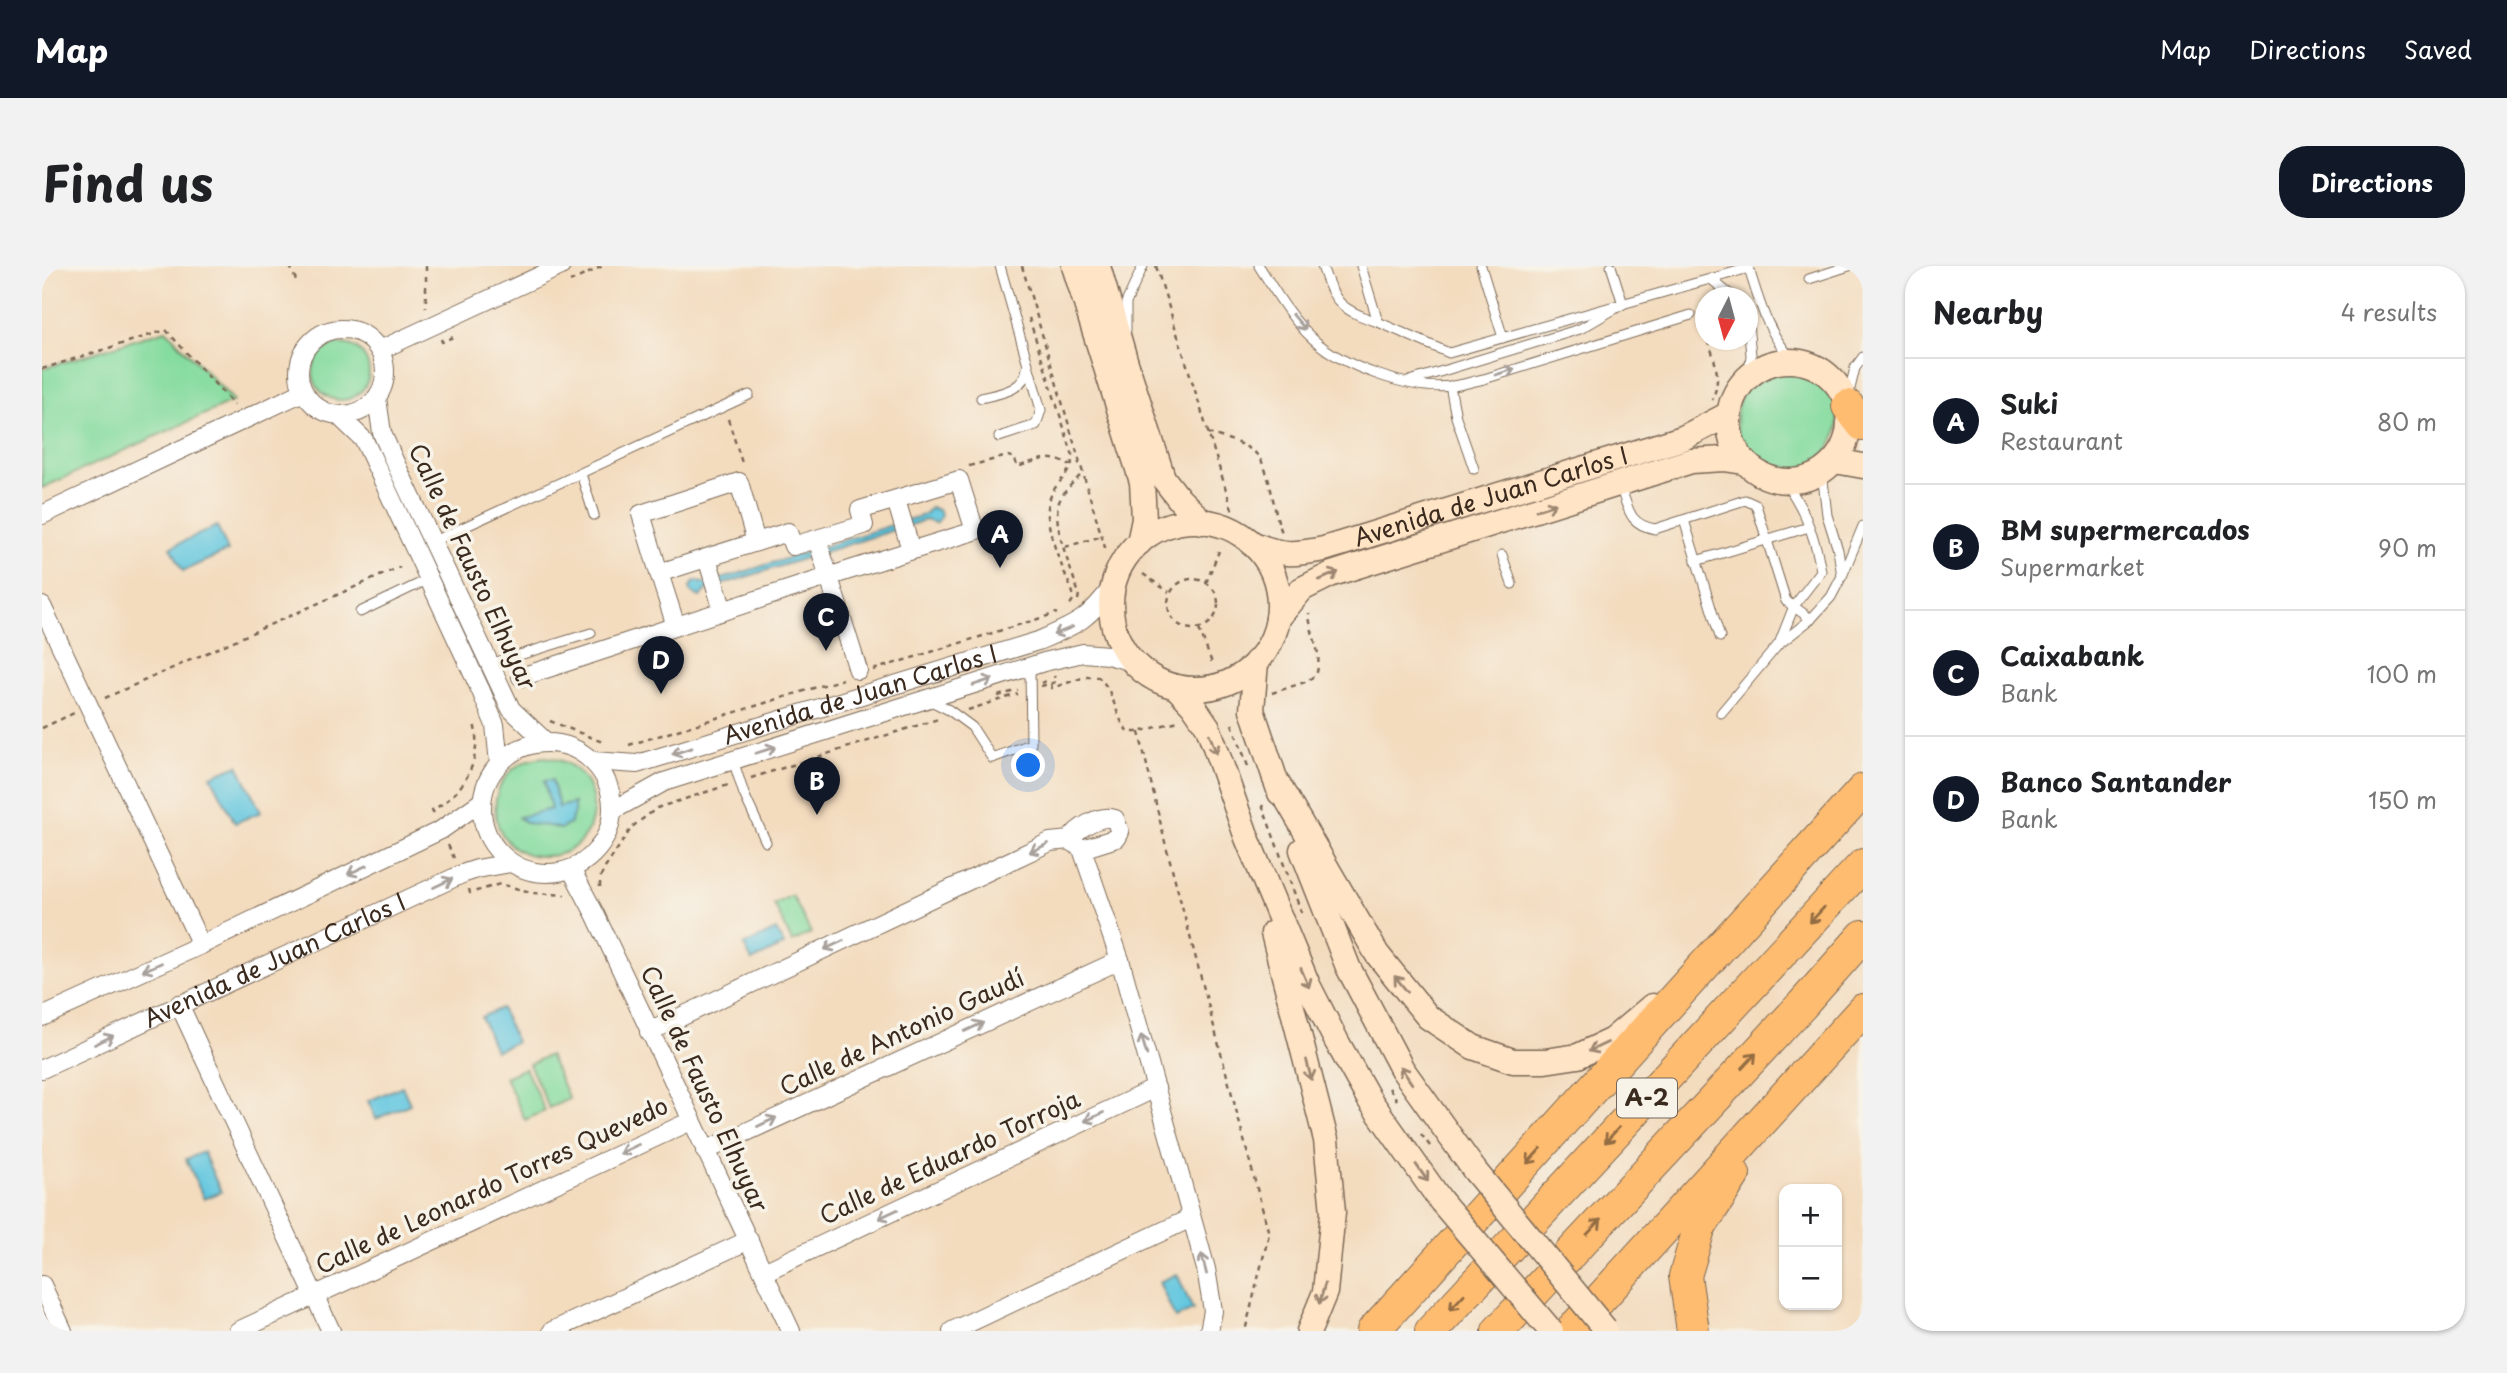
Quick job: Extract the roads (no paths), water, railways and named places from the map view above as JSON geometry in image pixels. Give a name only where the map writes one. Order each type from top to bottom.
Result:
[{"type":"highway","points":[[1373,1331],[1522,1170],[1863,790]]},
{"type":"highway","name":"A-2","points":[[1430,1331],[1863,865]]},
{"type":"highway","name":"A-2","points":[[1497,1331],[1802,1005],[1863,936]]},
{"type":"highway","points":[[1571,1331],[1863,1010]]},
{"type":"highway","points":[[1693,1331],[1685,1276],[1699,1229],[1738,1168],[1836,1040]]},
{"type":"street","points":[[380,349],[561,266]]},
{"type":"street","points":[[1074,266],[1142,482],[1143,519],[1139,543]]},
{"type":"street","points":[[1098,266],[1163,478],[1180,500],[1203,522]]},
{"type":"street","points":[[338,328],[351,329],[362,333],[380,349],[386,378],[377,398],[360,412],[339,416],[321,410],[303,391],[298,368],[301,356],[316,337],[338,328]]},
{"type":"street","points":[[1793,360],[1812,365],[1828,374],[1840,388],[1853,411],[1845,444],[1829,466],[1804,480],[1785,482],[1770,479],[1744,462],[1734,447],[1729,431],[1729,414],[1736,393],[1749,375],[1762,366],[1793,360]]},
{"type":"street","points":[[42,515],[303,391]]},
{"type":"street","name":"Calle de Fausto Elhuyar","points":[[377,398],[383,433],[511,709],[547,743]]},
{"type":"street","name":"Avenida de Juan Carlos I","points":[[1250,543],[1292,555],[1324,549],[1684,438],[1729,414]]},
{"type":"street","name":"Calle de Fausto Elhuyar","points":[[339,416],[363,440],[492,715],[499,762]]},
{"type":"street","name":"Avenida de Juan Carlos I","points":[[1278,618],[1302,589],[1332,574],[1691,461],[1724,459],[1744,462]]},
{"type":"street","points":[[1829,466],[1863,466]]},
{"type":"street","points":[[521,677],[828,576],[975,531],[960,480],[860,510],[864,525],[820,547],[793,547],[789,532],[659,573]]},
{"type":"street","points":[[676,626],[640,514],[739,482],[756,542]]},
{"type":"street","points":[[896,500],[911,550]]},
{"type":"street","points":[[1203,522],[1228,529],[1250,543],[1265,560],[1273,576],[1278,618],[1270,643],[1246,672],[1220,685],[1206,688],[1177,687],[1153,678],[1124,651],[1113,626],[1113,586],[1122,563],[1139,543],[1168,526],[1203,522]]},
{"type":"street","points":[[820,547],[856,674]]},
{"type":"street","points":[[707,558],[723,611]]},
{"type":"street","name":"Avenida de Juan Carlos I","points":[[593,761],[637,764],[1038,641],[1076,625],[1096,609],[1113,586]]},
{"type":"street","points":[[42,606],[201,945]]},
{"type":"street","name":"Avenida de Juan Carlos I","points":[[612,811],[664,782],[1049,661],[1083,653],[1108,655],[1133,662]]},
{"type":"street","points":[[1256,662],[1252,710],[1263,778],[1348,967],[1402,1069],[1475,1171],[1606,1330]]},
{"type":"street","points":[[1177,687],[1208,727],[1247,838],[1308,985],[1369,1098],[1441,1201],[1551,1331]]},
{"type":"street","points":[[547,743],[576,749],[593,761],[607,784],[612,811],[609,829],[600,846],[587,859],[571,869],[536,873],[511,863],[490,842],[482,822],[481,802],[487,781],[499,762],[519,749],[547,743]]},
{"type":"street","points":[[1263,778],[1377,954],[1428,1017],[1473,1048],[1513,1061],[1545,1061],[1578,1056],[1612,1040],[1726,941]]},
{"type":"street","name":"Avenida de Juan Carlos I","points":[[42,1017],[201,945],[441,830],[481,802]]},
{"type":"street","points":[[1247,838],[1326,1140],[1333,1212],[1325,1292],[1309,1331]]},
{"type":"street","points":[[649,1032],[1050,842],[1076,845],[1120,960],[1206,1269],[1213,1311],[1209,1331]]},
{"type":"street","name":"Avenida de Juan Carlos I","points":[[42,1069],[462,874],[511,863]]},
{"type":"street","name":"Calle de Fausto Elhuyar","points":[[571,869],[592,908],[791,1331]]},
{"type":"street","name":"Calle de Antonio Gaudí","points":[[705,1151],[1120,960]]},
{"type":"street","points":[[179,1004],[331,1331]]},
{"type":"street","name":"Calle de Eduardo Torroja","points":[[764,1272],[1156,1088]]},
{"type":"street","name":"Calle de Leonardo Torres Quevedo","points":[[237,1331],[691,1121]]},
{"type":"street","points":[[952,1331],[972,1327],[1191,1218]]},
{"type":"street","points":[[552,1331],[749,1240]]},
{"type":"street","points":[[42,1285],[63,1331]]},
{"type":"lane","points":[[999,437],[1036,425],[1041,410],[1000,266]]},
{"type":"lane","points":[[1126,363],[1126,303],[1143,266]]},
{"type":"lane","points":[[1259,266],[1280,299],[1313,339],[1354,366],[1406,383],[1450,387],[1484,379],[1691,315]]},
{"type":"lane","points":[[1322,266],[1329,288],[1353,314],[1449,353],[1749,267],[1769,328],[1779,345],[1793,360]]},
{"type":"lane","points":[[1361,266],[1378,322]]},
{"type":"lane","points":[[1481,266],[1503,338]]},
{"type":"lane","points":[[1611,266],[1623,304]]},
{"type":"lane","points":[[1809,279],[1849,266]]},
{"type":"lane","points":[[1712,279],[1721,287]]},
{"type":"lane","points":[[1406,383],[1580,330],[1623,304]]},
{"type":"lane","points":[[1749,375],[1751,350]]},
{"type":"lane","points":[[1853,411],[1856,368],[1863,357]]},
{"type":"lane","points":[[981,398],[1014,389],[1026,378],[1027,366]]},
{"type":"lane","points":[[1450,387],[1456,417],[1474,470]]},
{"type":"lane","points":[[432,542],[749,396]]},
{"type":"lane","points":[[1829,466],[1822,491],[1842,576]]},
{"type":"lane","points":[[580,474],[594,515]]},
{"type":"lane","points":[[1778,645],[1794,606],[1821,571],[1818,553],[1798,499],[1785,482]]},
{"type":"lane","points":[[1620,485],[1633,520],[1656,528],[1745,500],[1756,505],[1786,601],[1811,619]]},
{"type":"lane","points":[[1684,520],[1720,637]]},
{"type":"lane","points":[[1721,713],[1778,645],[1811,619],[1831,597],[1863,526]]},
{"type":"lane","points":[[1696,561],[1809,527]]},
{"type":"lane","points":[[1502,555],[1512,583]]},
{"type":"lane","points":[[360,612],[429,579]]},
{"type":"lane","points":[[490,664],[591,634]]},
{"type":"lane","points":[[580,637],[583,647]]},
{"type":"lane","points":[[929,700],[972,727],[992,758],[1015,751],[1031,744],[1030,667]]},
{"type":"lane","points":[[733,760],[766,842]]},
{"type":"water","points":[[931,507],[940,511],[941,517],[936,523],[925,520],[708,589],[700,597],[691,592],[690,587],[695,581],[706,584],[924,515]]},
{"type":"water","points":[[217,526],[228,551],[183,571],[171,547]]},
{"type":"water","points":[[238,765],[261,812],[235,823],[211,776]]},
{"type":"water","points":[[552,780],[559,807],[574,803],[570,824],[560,829],[523,821],[519,817],[551,809],[544,781]]},
{"type":"water","points":[[776,930],[784,945],[752,961],[744,945]]},
{"type":"water","points":[[501,1008],[516,1042],[495,1051],[481,1017]]},
{"type":"water","points":[[402,1086],[410,1104],[376,1119],[368,1101]]},
{"type":"water","points":[[203,1152],[221,1192],[204,1199],[186,1159]]},
{"type":"water","points":[[1177,1274],[1193,1310],[1175,1318],[1159,1282]]},
{"type":"place","name":"Suki","points":[[1000,568]]},
{"type":"place","name":"Caixabank","points":[[826,651]]},
{"type":"place","name":"Banco Santander","points":[[661,694]]},
{"type":"place","name":"BM supermercados","points":[[817,815]]}]
